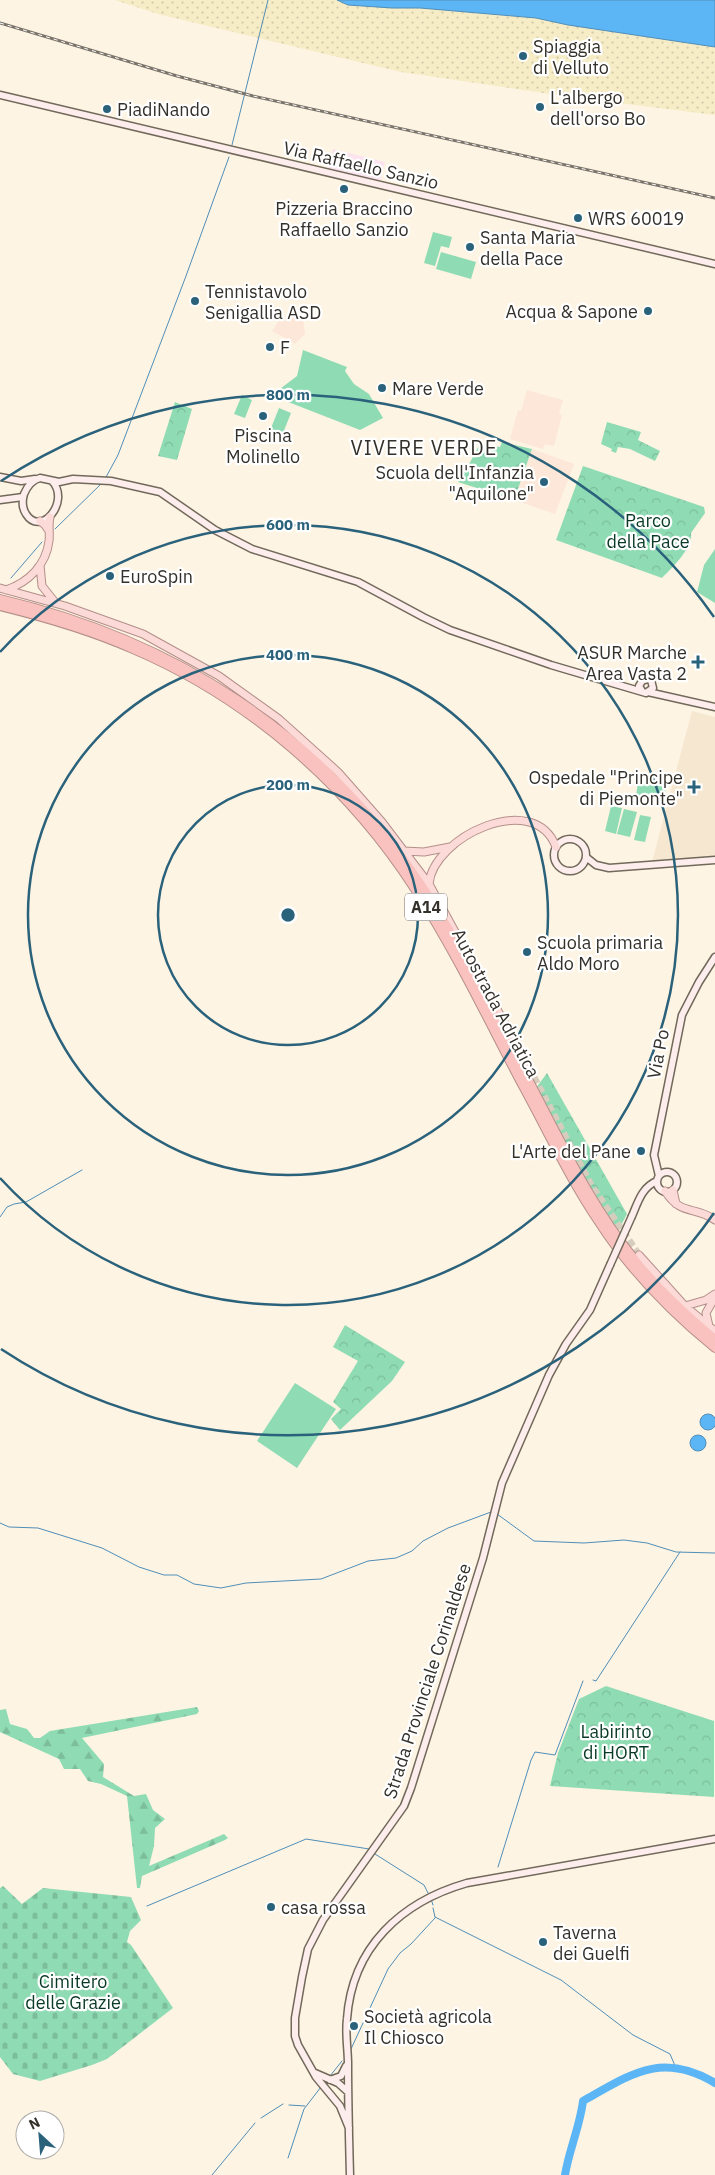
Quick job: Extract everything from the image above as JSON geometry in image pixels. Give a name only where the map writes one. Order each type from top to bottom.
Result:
[{"type":"highway","name":"Autostrada Adriatica","points":[[3,603],[103,629],[188,668],[274,725],[332,775],[385,836],[421,884],[450,932],[570,1159],[606,1219],[634,1259],[652,1279],[679,1308],[715,1339]]},
{"type":"highway","name":"Autostrada Adriatica","points":[[3,603],[135,649],[183,674],[238,706],[262,724],[334,787],[385,846],[414,887],[443,935],[564,1162],[599,1223],[647,1285],[715,1348]]},
{"type":"main road","points":[[3,589],[26,581],[40,565],[49,541],[50,517]]},
{"type":"main road","points":[[40,521],[49,532]]},
{"type":"main road","points":[[40,565],[42,586],[56,603]]},
{"type":"main road","points":[[26,581],[26,589],[31,596]]},
{"type":"main road","points":[[31,596],[42,586]]},
{"type":"main road","points":[[3,589],[56,603],[143,634],[226,681],[279,719],[338,772],[416,865],[429,884],[529,1068]]},
{"type":"main road","points":[[429,884],[434,867],[450,847],[478,830],[506,820],[530,823],[549,836],[562,841]]},
{"type":"main road","points":[[549,836],[556,847]]},
{"type":"main road","points":[[404,851],[424,852],[450,847]]},
{"type":"main road","points":[[416,865],[424,852]]},
{"type":"main road","points":[[416,865],[426,868],[434,867]]},
{"type":"main road","points":[[663,1185],[676,1205],[701,1213],[715,1220]]},
{"type":"main road","points":[[638,1255],[685,1306],[712,1329]]},
{"type":"main road","points":[[685,1306],[697,1304],[715,1295]]},
{"type":"main road","points":[[696,1316],[706,1313],[715,1295]]},
{"type":"main road","points":[[696,1316],[697,1304]]},
{"type":"main road","points":[[706,1313],[712,1329]]},
{"type":"street","name":"Via Raffaello Sanzio","points":[[0,95],[715,264]]},
{"type":"street","points":[[0,477],[21,481],[44,478],[59,482],[68,480],[111,481],[160,492],[215,530],[239,544],[358,582],[450,630],[551,665],[631,688],[646,689],[661,695],[715,706]]},
{"type":"street","points":[[12,479],[24,494],[24,510]]},
{"type":"street","points":[[0,500],[9,500],[24,494],[36,479]]},
{"type":"street","points":[[58,490],[68,480]]},
{"type":"street","points":[[9,500],[24,510],[32,519],[40,521],[50,517],[58,502],[58,490],[52,481]]},
{"type":"street","points":[[570,839],[578,842],[584,848],[585,860],[574,871],[562,869],[554,860],[556,847],[562,841],[570,839]]},
{"type":"street","points":[[585,860],[602,867],[622,868],[715,860]]},
{"type":"street","name":"Via Po","points":[[663,1185],[656,1166],[656,1148],[680,1020],[699,982],[715,956]]},
{"type":"street","points":[[656,1166],[674,1174],[677,1180],[676,1186],[663,1185],[666,1172]]},
{"type":"street","name":"Strada Provinciale Corinaldese","points":[[349,2128],[344,2113],[316,2078],[298,2045],[295,2027],[308,1949],[323,1920],[404,1806],[483,1558],[499,1490],[549,1375],[566,1344],[590,1310],[646,1188],[663,1185]]},
{"type":"street","points":[[329,2093],[335,2096],[348,2092],[346,2018],[356,1976],[380,1936],[406,1910],[444,1890],[467,1883],[715,1839]]},
{"type":"street","points":[[330,2080],[344,2072],[348,2060]]},
{"type":"street","name":"Strada Provinciale Corinaldese","points":[[310,2067],[316,2074],[338,2084],[348,2092],[350,2175]]},
{"type":"shaded area","points":[[333,149],[385,162],[380,181],[328,169]]},
{"type":"shaded area","points":[[293,315],[303,318],[305,334],[295,344],[272,331],[280,319]]},
{"type":"shaded area","points":[[527,390],[563,400],[559,414],[562,415],[554,446],[545,444],[543,449],[510,439],[518,410],[521,411]]},
{"type":"shaded area","name":"Scuola dell'Infanzia \"Aquilone\"","points":[[532,449],[574,464],[555,514],[514,500]]},
{"type":"shaded area","name":"Ospedale \"Principe di Piemonte\"","points":[[692,711],[715,717],[715,857],[652,862]]},
{"type":"green space","points":[[433,232],[452,237],[449,248],[441,246],[435,266],[424,263]]},
{"type":"green space","points":[[441,252],[476,262],[471,279],[436,269]]},
{"type":"green space","points":[[303,350],[347,367],[345,371],[354,384],[369,394],[383,418],[360,430],[278,398],[276,392],[297,376]]},
{"type":"green space","points":[[242,395],[252,400],[245,418],[234,414]]},
{"type":"green space","points":[[175,402],[192,409],[177,460],[158,456]]},
{"type":"green space","points":[[279,408],[291,413],[281,438],[269,433]]},
{"type":"green space","points":[[607,422],[641,432],[638,440],[660,451],[655,461],[630,449],[618,447],[616,453],[601,444]]},
{"type":"green space","points":[[502,442],[532,449],[514,500],[458,482],[464,467],[468,466],[480,444],[500,447]]},
{"type":"green space","name":"Parco della Pace","points":[[583,466],[704,507],[705,513],[691,533],[689,545],[662,578],[556,540]]},
{"type":"green space","points":[[715,549],[715,603],[697,592],[704,565]]},
{"type":"green space","points":[[638,782],[666,787],[664,800],[636,796]]},
{"type":"green space","points":[[611,806],[622,808],[616,834],[605,831]]},
{"type":"green space","points":[[624,809],[637,812],[630,837],[617,834]]},
{"type":"green space","points":[[640,815],[651,817],[645,842],[634,840]]},
{"type":"green space","points":[[547,1073],[627,1214],[618,1231],[595,1197],[536,1088]]},
{"type":"green space","points":[[345,1325],[405,1362],[392,1381],[340,1430],[331,1419],[341,1409],[333,1402],[358,1361],[333,1347]]},
{"type":"green space","points":[[295,1383],[336,1409],[297,1468],[257,1441]]},
{"type":"green space","name":"Labirinto di HORT","points":[[606,1686],[714,1721],[714,1797],[550,1786],[558,1753],[579,1699]]},
{"type":"green space","points":[[197,1707],[199,1711],[197,1714],[82,1738],[104,1764],[103,1777],[134,1796],[146,1794],[153,1810],[165,1819],[155,1828],[154,1846],[149,1866],[224,1834],[228,1838],[142,1876],[140,1888],[137,1888],[127,1796],[101,1784],[88,1781],[80,1769],[64,1769],[59,1759],[0,1732],[0,1710],[6,1709],[10,1724],[27,1729],[34,1738],[40,1738],[50,1731]]},
{"type":"green space","name":"Cimitero delle Grazie","points":[[3,1886],[22,1904],[43,1888],[131,1897],[141,1920],[130,1931],[127,1942],[131,1945],[173,2008],[107,2059],[40,2081],[13,2074],[0,2057],[0,1888]]},
{"type":"sand","name":"Spiaggia di Velluto","points":[[115,0],[337,0],[348,5],[420,8],[536,18],[568,25],[715,47],[715,115],[571,97],[401,72],[158,14]]},
{"type":"water","points":[[337,0],[715,0],[715,47],[568,25],[536,18],[420,8],[348,5]]},
{"type":"water","points":[[708,1414],[716,1422],[708,1430],[700,1422]]},
{"type":"water","points":[[698,1435],[704,1437],[706,1443],[704,1449],[698,1451],[692,1449],[690,1443],[692,1437]]},
{"type":"waterway","points":[[232,145],[268,0]]},
{"type":"waterway","points":[[105,479],[118,455],[229,157]]},
{"type":"waterway","points":[[55,529],[101,484]]},
{"type":"waterway","points":[[11,578],[42,542]]},
{"type":"waterway","points":[[0,1217],[7,1207],[26,1202],[82,1170]]},
{"type":"waterway","points":[[0,1523],[9,1527],[38,1528],[102,1548],[139,1567],[164,1575],[177,1575],[194,1584],[221,1588],[246,1583],[321,1579],[368,1561],[396,1558],[412,1551],[423,1541],[448,1528],[491,1512]]},
{"type":"waterway","points":[[497,1514],[534,1541],[584,1543],[624,1540],[647,1543],[676,1552],[715,1553]]},
{"type":"waterway","points":[[593,1680],[596,1681],[680,1552]]},
{"type":"waterway","points":[[498,1867],[531,1760],[535,1752],[555,1755],[583,1681]]},
{"type":"waterway","points":[[147,1906],[306,1839],[369,1849]]},
{"type":"waterway","points":[[375,1854],[424,1885],[428,1893]]},
{"type":"waterway","points":[[431,1899],[433,1905]]},
{"type":"waterway","points":[[433,1908],[435,1917]]},
{"type":"waterway","points":[[435,1917],[561,1980],[633,2035],[670,2054],[676,2068]]},
{"type":"waterway","points":[[351,2049],[388,1969],[400,1953],[435,1918]]},
{"type":"waterway","points":[[330,2076],[342,2061]]},
{"type":"waterway","points":[[565,2175],[583,2101],[616,2082],[647,2070],[679,2069],[696,2073],[715,2083]]},
{"type":"waterway","points":[[288,2158],[304,2109],[321,2087]]},
{"type":"waterway","points":[[261,2118],[283,2104]]},
{"type":"waterway","points":[[289,2105],[305,2106]]},
{"type":"waterway","points":[[212,2175],[255,2123]]},
{"type":"tunnel","points":[[529,1068],[591,1185],[639,1255]]},
{"type":"railway","points":[[0,23],[177,76],[253,96],[715,198]]},
{"type":"place","name":"Spiaggia di Velluto","points":[[523,56]]},
{"type":"place","name":"L'albergo dell'orso Bo","points":[[540,107]]},
{"type":"place","name":"PiadiNando","points":[[107,109]]},
{"type":"place","name":"Pizzeria Braccino Raffaello Sanzio","points":[[344,189]]},
{"type":"place","name":"WRS 60019","points":[[578,218]]},
{"type":"place","name":"Santa Maria della Pace","points":[[470,247]]},
{"type":"place","name":"Tennistavolo Senigallia ASD","points":[[195,301]]},
{"type":"place","name":"Acqua & Sapone","points":[[648,311]]},
{"type":"place","name":"F","points":[[270,347]]},
{"type":"place","name":"Mare Verde","points":[[382,388]]},
{"type":"place","name":"Piscina Molinello","points":[[263,416]]},
{"type":"place","name":"Scuola dell'Infanzia \"Aquilone\"","points":[[544,482]]},
{"type":"place","name":"EuroSpin","points":[[110,576]]},
{"type":"place","name":"ASUR Marche Area Vasta 2","points":[[698,662]]},
{"type":"place","name":"Ospedale \"Principe di Piemonte\"","points":[[694,787]]},
{"type":"place","name":"Scuola primaria Aldo Moro","points":[[527,952]]},
{"type":"place","name":"L'Arte del Pane","points":[[641,1151]]},
{"type":"place","name":"casa rossa","points":[[271,1907]]},
{"type":"place","name":"Taverna dei Guelfi","points":[[543,1942]]},
{"type":"place","name":"Società agricola Il Chiosco","points":[[354,2026]]},
{"type":"district","name":"VIVERE VERDE","points":[[424,447]]}]
